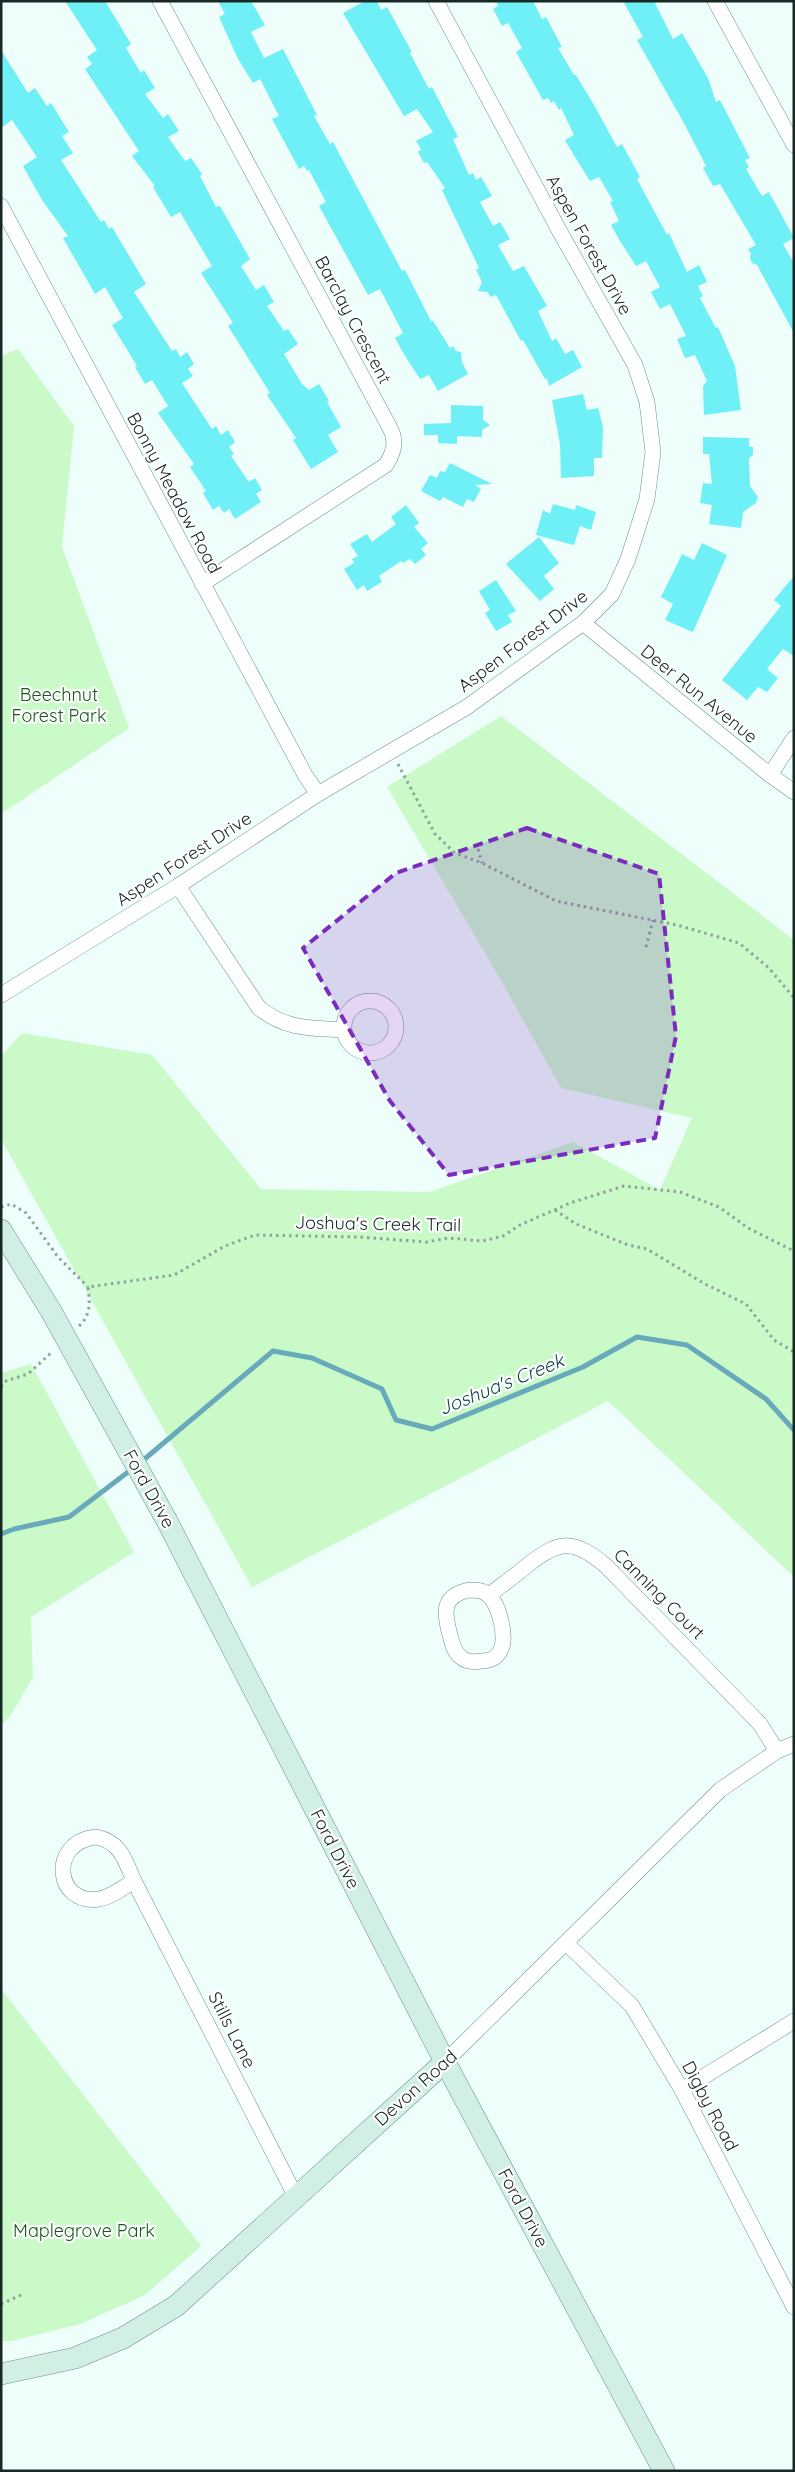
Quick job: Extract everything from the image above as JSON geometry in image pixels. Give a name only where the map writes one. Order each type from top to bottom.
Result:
[{"type":"main road","name":"Ford Drive","points":[[1,1230],[51,1311],[167,1521],[445,2062],[664,2471]]},
{"type":"main road","name":"Devon Road","points":[[1,2374],[75,2358],[123,2338],[176,2306],[445,2062]]},
{"type":"street","name":"Barclay Crescent","points":[[160,1],[390,428],[394,443],[392,456],[386,465],[202,584]]},
{"type":"street","name":"Aspen Forest Drive","points":[[1,995],[178,886],[318,794],[467,707],[583,623],[612,594],[639,529],[647,499],[652,452],[647,402],[635,365],[560,232],[436,1]]},
{"type":"street","points":[[715,1],[794,145]]},
{"type":"street","name":"Bonny Meadow Road","points":[[1,206],[202,584],[305,775],[318,794]]},
{"type":"street","name":"Deer Run Avenue","points":[[583,623],[770,775],[794,792]]},
{"type":"street","points":[[770,775],[794,738]]},
{"type":"street","points":[[178,886],[259,1008],[274,1020],[292,1026],[344,1030]]},
{"type":"street","name":"Canning Court","points":[[489,1595],[547,1550],[563,1546],[590,1552],[606,1566],[760,1724],[777,1751]]},
{"type":"street","points":[[475,1590],[489,1595],[493,1600],[503,1630],[502,1649],[496,1657],[488,1661],[474,1662],[463,1659],[453,1646],[446,1618],[448,1604],[461,1592],[475,1590]]},
{"type":"street","name":"Devon Road","points":[[445,2062],[720,1790],[777,1751],[794,1744]]},
{"type":"street","name":"Stills Lane","points":[[134,1881],[108,1896],[89,1899],[79,1897],[70,1890],[64,1881],[64,1860],[69,1850],[81,1840],[96,1837],[106,1839],[122,1852],[134,1881],[296,2197]]},
{"type":"street","name":"Digby Road","points":[[566,1943],[632,2006],[682,2090],[794,2307]]},
{"type":"street","points":[[682,2090],[794,2021]]},
{"type":"path","points":[[392,752],[435,834],[455,854],[482,863],[556,901],[653,920],[739,943],[769,968],[794,998]]},
{"type":"path","points":[[478,849],[482,863]]},
{"type":"path","points":[[646,946],[653,920]]},
{"type":"path","name":"Joshua's Creek Trail","points":[[88,1288],[174,1275],[225,1246],[255,1235],[358,1237],[427,1242],[448,1238],[483,1241],[503,1236],[520,1225],[555,1210],[624,1186],[680,1192],[719,1207],[748,1228],[794,1251]]},
{"type":"path","points":[[1,1207],[11,1204],[26,1213],[58,1257],[88,1288],[90,1308],[86,1320],[72,1333]]},
{"type":"path","points":[[555,1210],[576,1224],[628,1245],[647,1249],[705,1284],[746,1304],[774,1340],[794,1352]]},
{"type":"path","points":[[1,1387],[6,1381],[28,1374],[57,1347]]},
{"type":"path","points":[[1,2304],[21,2295]]},
{"type":"highlighted area","points":[[527,828],[659,874],[676,1036],[655,1138],[449,1175],[390,1101],[303,948],[396,873]]},
{"type":"green space","name":"Beechnut Forest Park","points":[[18,349],[74,426],[62,547],[129,728],[1,814],[1,356]]},
{"type":"green space","points":[[501,716],[794,940],[794,1577],[608,1401],[252,1587],[1,1139],[1,1056],[22,1033],[152,1055],[261,1189],[430,1192],[573,1142],[660,1190],[692,1118],[561,1088],[498,975],[387,787]]},
{"type":"green space","points":[[31,1364],[134,1552],[31,1617],[33,1677],[10,1716],[1,1726],[1,1373]]},
{"type":"green space","name":"Maplegrove Park","points":[[1,1989],[201,2246],[145,2295],[80,2324],[12,2341],[1,2341]]},
{"type":"building","points":[[65,1],[105,1],[131,44],[126,48],[141,73],[144,70],[155,88],[145,94],[163,118],[168,114],[179,131],[168,137],[185,161],[191,158],[202,174],[200,176],[216,207],[220,206],[250,259],[241,266],[256,290],[264,285],[274,302],[267,306],[284,331],[288,329],[298,344],[284,354],[302,384],[309,390],[319,384],[329,401],[327,402],[341,427],[328,435],[338,452],[311,469],[293,440],[296,438],[267,395],[270,393],[228,326],[233,323],[201,273],[212,266],[180,212],[171,217],[153,187],[155,186],[132,156],[139,151],[85,69],[92,64],[87,57],[97,50]]},
{"type":"building","points":[[218,1],[251,1],[265,25],[251,32],[264,58],[283,49],[317,115],[314,116],[330,144],[333,142],[402,271],[405,270],[431,321],[433,321],[450,348],[453,346],[456,351],[461,352],[462,362],[468,374],[438,391],[429,375],[420,379],[395,338],[403,333],[380,289],[368,295],[319,206],[326,202],[309,170],[307,171],[304,166],[299,169],[272,119],[279,116],[260,79],[253,83],[238,59],[219,17],[225,14]]},
{"type":"building","points":[[365,1],[377,1],[381,10],[387,7],[412,52],[410,53],[429,89],[432,87],[458,137],[453,139],[469,175],[473,173],[476,180],[481,177],[492,196],[480,202],[493,226],[500,222],[510,239],[498,245],[513,271],[524,266],[547,306],[538,311],[552,341],[556,338],[565,354],[573,350],[582,367],[549,386],[547,378],[545,379],[523,340],[521,341],[496,295],[490,297],[488,292],[478,291],[482,282],[476,270],[479,268],[442,190],[445,188],[427,162],[424,163],[418,152],[421,149],[416,141],[433,132],[417,109],[404,116],[343,13]]},
{"type":"building","points":[[496,1],[533,1],[542,19],[546,17],[562,47],[558,48],[594,105],[617,147],[622,144],[640,177],[637,179],[667,235],[669,233],[687,272],[699,265],[707,282],[698,286],[703,296],[700,298],[716,328],[718,327],[735,366],[741,410],[704,415],[703,386],[707,381],[695,355],[685,358],[677,339],[686,336],[670,304],[660,309],[651,292],[660,287],[646,261],[636,266],[620,241],[611,225],[619,221],[610,202],[613,201],[599,177],[590,181],[565,140],[574,135],[561,108],[559,110],[554,101],[551,103],[548,98],[543,100],[516,52],[522,48],[508,23],[502,26],[493,9],[498,6]]},
{"type":"building","points":[[623,1],[654,1],[673,39],[682,33],[708,78],[716,102],[720,100],[750,158],[745,160],[749,167],[746,169],[762,196],[769,192],[794,238],[783,244],[794,263],[794,333],[757,265],[752,263],[751,253],[748,249],[756,245],[720,184],[713,186],[703,168],[706,166],[685,125],[637,40],[643,37]]},
{"type":"building","points":[[1,50],[28,93],[35,88],[47,106],[51,103],[69,132],[62,136],[73,153],[61,160],[101,222],[104,220],[109,229],[112,227],[146,284],[134,292],[172,351],[176,349],[180,357],[187,352],[194,364],[188,369],[193,376],[182,383],[212,429],[216,426],[221,435],[228,430],[235,442],[229,447],[234,454],[231,456],[249,482],[255,478],[262,490],[256,494],[261,502],[235,519],[229,509],[224,513],[219,506],[213,510],[203,493],[206,491],[190,467],[194,464],[158,413],[168,406],[152,380],[145,384],[135,367],[137,366],[112,325],[123,318],[105,287],[95,294],[63,238],[68,236],[42,200],[23,166],[37,157],[12,120],[1,128]]},
{"type":"building","points":[[583,394],[587,410],[598,408],[603,427],[602,458],[594,458],[594,476],[561,478],[560,444],[552,400]]},
{"type":"building","points":[[451,405],[483,406],[483,420],[490,425],[482,430],[482,437],[457,436],[457,444],[438,443],[438,435],[424,435],[424,424],[451,423]]},
{"type":"building","points":[[703,437],[749,438],[749,446],[753,447],[753,455],[749,458],[750,486],[758,497],[756,503],[743,512],[741,528],[709,524],[712,505],[700,503],[703,483],[712,484],[709,454],[703,454]]},
{"type":"building","points":[[450,463],[492,484],[475,485],[481,489],[474,502],[467,499],[463,507],[443,497],[440,501],[421,491],[430,475],[437,478],[440,471],[445,472]]},
{"type":"building","points":[[553,504],[575,510],[576,505],[596,512],[591,530],[580,526],[574,545],[536,535],[543,510],[550,514]]},
{"type":"building","points":[[406,505],[419,523],[414,527],[428,543],[421,549],[426,555],[415,564],[410,559],[403,563],[401,561],[379,576],[382,582],[367,591],[364,585],[357,590],[344,569],[354,563],[352,559],[358,556],[350,544],[367,534],[372,542],[396,524],[391,517]]},
{"type":"building","points":[[539,537],[559,563],[544,576],[554,589],[540,601],[506,564]]},
{"type":"building","points":[[702,543],[727,555],[693,632],[665,620],[673,604],[661,597],[682,554],[694,560]]},
{"type":"building","points":[[794,576],[794,656],[783,649],[767,669],[778,678],[767,692],[758,687],[747,700],[722,680],[781,606],[774,600]]},
{"type":"building","points":[[496,580],[516,611],[508,615],[512,622],[496,631],[485,613],[490,610],[479,591]]},
{"type":"waterway","name":"Joshua's Creek","points":[[141,1462],[273,1351],[312,1358],[382,1389],[396,1420],[432,1429],[583,1367],[637,1337],[687,1345],[766,1399],[794,1430]]},
{"type":"waterway","name":"Joshua's Creek","points":[[1,1534],[14,1529],[69,1517],[132,1469]]}]
